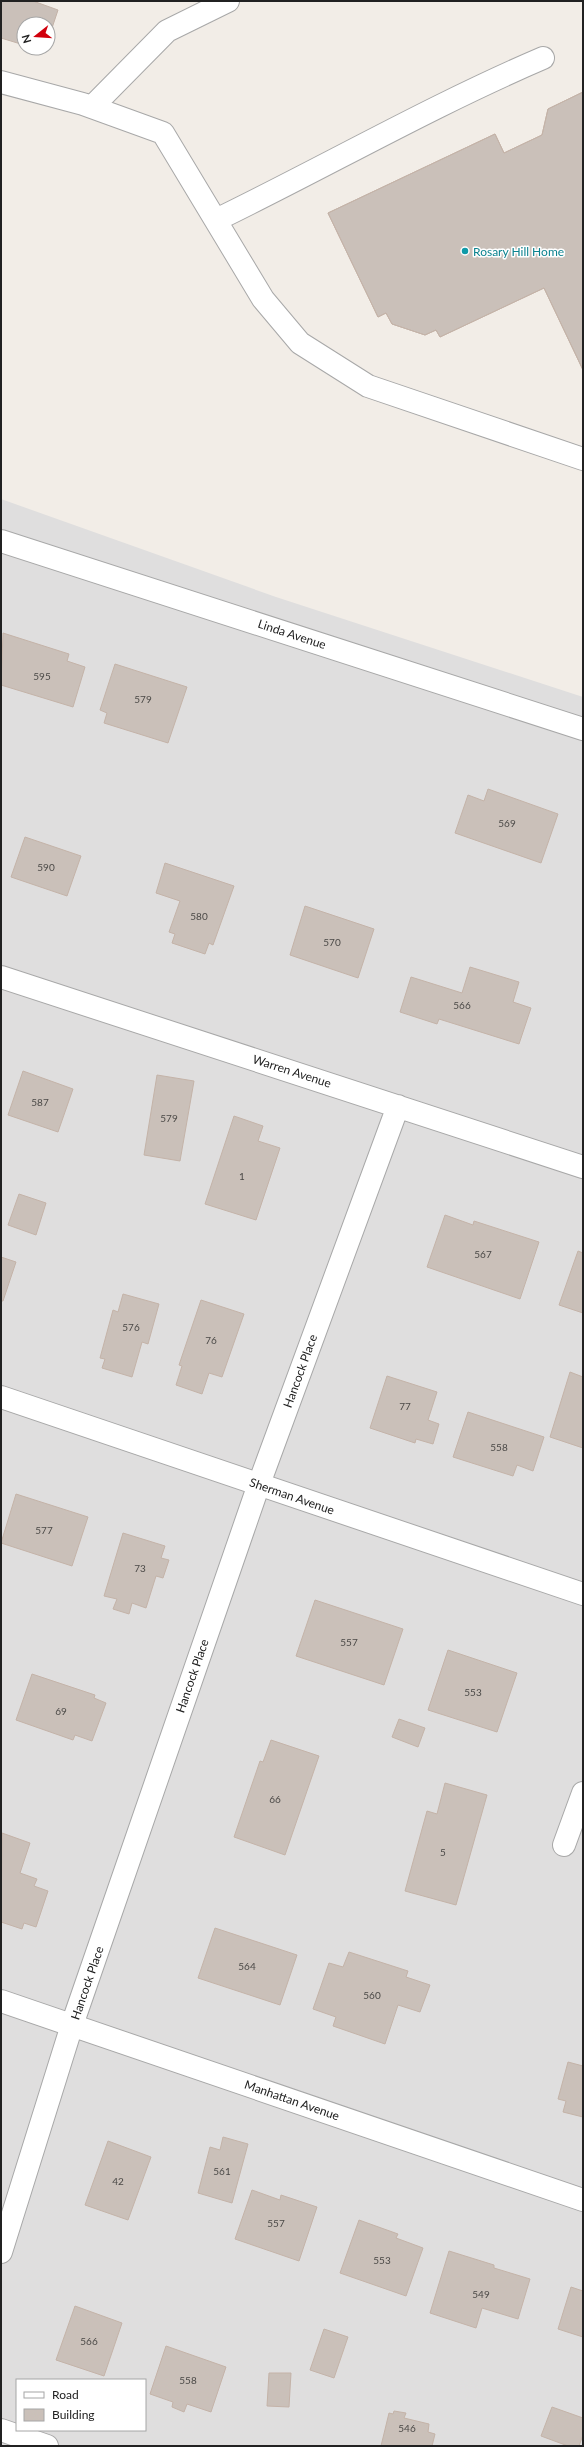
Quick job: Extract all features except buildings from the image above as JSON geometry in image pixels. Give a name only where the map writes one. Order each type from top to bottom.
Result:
[{"type":"street","points":[[92,107],[167,31],[228,1]]},
{"type":"street","points":[[216,220],[304,177],[498,77],[543,58]]},
{"type":"street","points":[[1,82],[92,107],[163,133],[263,299],[300,343],[368,386],[583,460]]},
{"type":"street","name":"Linda Avenue","points":[[1,541],[583,729]]},
{"type":"street","name":"Warren Avenue","points":[[1,977],[583,1167]]},
{"type":"street","name":"Hancock Place","points":[[1,2252],[72,2025],[259,1484],[398,1106]]},
{"type":"street","name":"Sherman Avenue","points":[[1,1397],[583,1594]]},
{"type":"street","points":[[564,1845],[583,1793]]},
{"type":"street","name":"Manhattan Avenue","points":[[1,2001],[583,2200]]},
{"type":"street","points":[[1,2430],[47,2446]]},
{"type":"shaded area","points":[[1,499],[276,597],[583,697],[583,2446],[1,2446]]},
{"type":"place","name":"Rosary Hill Home","points":[[465,251]]}]
